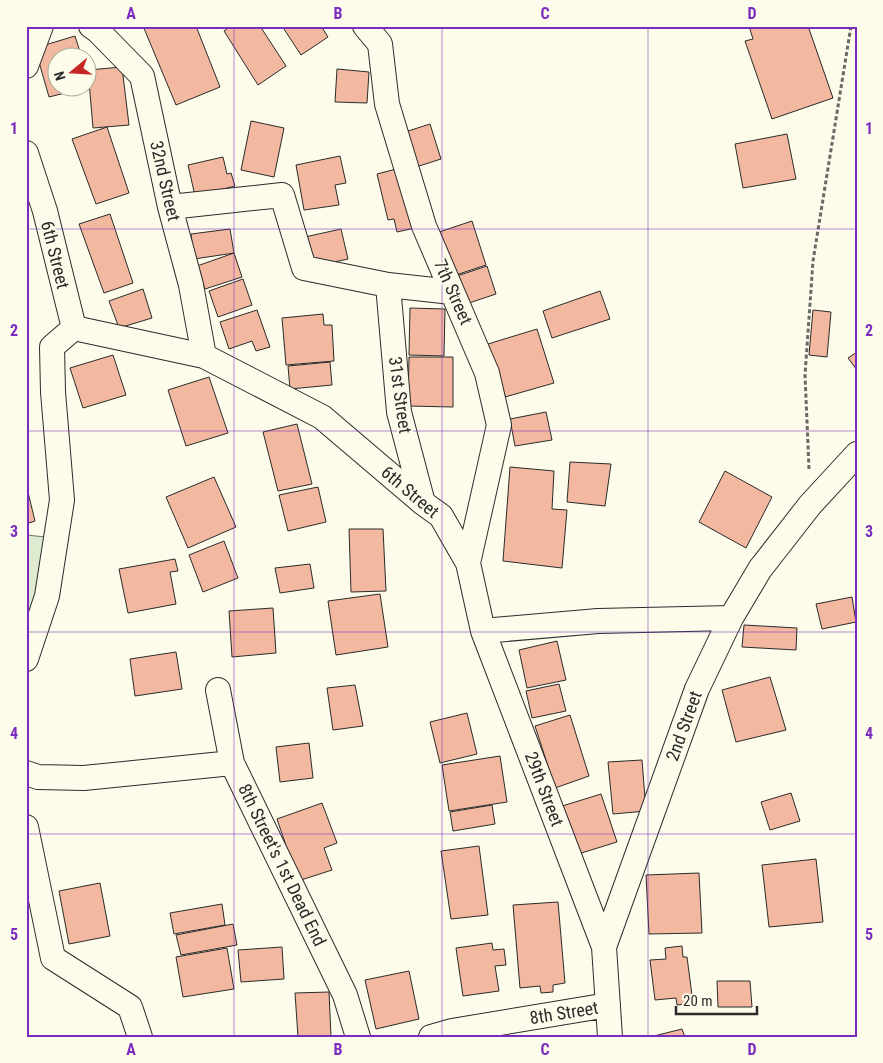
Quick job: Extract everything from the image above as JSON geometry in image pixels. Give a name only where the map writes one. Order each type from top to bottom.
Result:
[{"type":"street","points":[[26,66],[41,26]]},
{"type":"street","name":"32nd Street","points":[[91,26],[142,76],[170,207],[191,285],[204,356]]},
{"type":"street","name":"7th Street","points":[[366,26],[380,44],[387,104],[424,226],[488,374],[499,425],[468,563]]},
{"type":"street","name":"6th Street","points":[[26,153],[45,212],[74,328],[204,356],[322,418],[441,516],[468,563],[483,631]]},
{"type":"street","points":[[170,207],[282,196],[304,268],[388,286],[452,292]]},
{"type":"street","name":"31st Street","points":[[388,286],[399,412],[423,503]]},
{"type":"street","points":[[26,659],[47,596],[62,500],[53,392],[52,347],[74,328]]},
{"type":"street","name":"2nd Street","points":[[610,1037],[604,947],[697,689],[731,618],[760,569],[810,505],[857,454]]},
{"type":"street","points":[[483,631],[598,621],[731,618]]},
{"type":"street","name":"29th Street","points":[[483,631],[604,947]]},
{"type":"street","name":"8th Street's 1st Dead End","points":[[218,690],[232,764],[345,995],[358,1037]]},
{"type":"street","points":[[26,773],[38,777],[84,778],[232,764]]},
{"type":"street","points":[[26,827],[53,958],[130,1007],[140,1037]]},
{"type":"street","name":"8th Street","points":[[431,1037],[452,1031],[608,1005]]},
{"type":"path","points":[[810,505],[805,375],[813,261],[852,26]]},
{"type":"green space","points":[[26,535],[56,538],[26,659]]},
{"type":"building","points":[[143,26],[196,26],[220,87],[176,105]]},
{"type":"building","points":[[231,26],[260,26],[286,66],[258,85],[224,31]]},
{"type":"building","points":[[282,26],[321,26],[328,37],[301,55]]},
{"type":"building","points":[[749,26],[808,26],[833,98],[772,119],[745,41],[753,39]]},
{"type":"building","points":[[75,36],[79,48],[48,48],[48,94],[35,48]]},
{"type":"building","points":[[122,67],[129,125],[93,128],[90,98],[98,98],[98,69]]},
{"type":"building","points":[[337,69],[369,72],[367,103],[335,102]]},
{"type":"building","points":[[251,121],[284,128],[274,177],[241,170]]},
{"type":"building","points":[[430,124],[441,159],[416,167],[405,132]]},
{"type":"building","points":[[107,127],[129,193],[96,204],[72,139]]},
{"type":"building","points":[[787,134],[796,179],[743,188],[735,144]]},
{"type":"building","points":[[340,156],[346,183],[335,185],[339,205],[304,210],[296,165]]},
{"type":"building","points":[[223,157],[227,174],[231,173],[235,186],[195,196],[188,165]]},
{"type":"building","points":[[400,168],[415,228],[397,232],[394,219],[388,220],[377,174]]},
{"type":"building","points":[[110,214],[133,283],[104,293],[79,224]]},
{"type":"building","points":[[472,221],[486,265],[453,276],[439,232]]},
{"type":"building","points":[[230,229],[234,253],[194,259],[191,234]]},
{"type":"building","points":[[341,229],[348,259],[311,267],[305,237]]},
{"type":"building","points":[[234,253],[242,277],[205,289],[197,266]]},
{"type":"building","points":[[487,266],[496,294],[463,305],[454,277]]},
{"type":"building","points":[[243,279],[252,305],[218,317],[209,291]]},
{"type":"building","points":[[143,289],[152,318],[119,328],[109,301]]},
{"type":"building","points":[[600,291],[610,319],[552,338],[543,311]]},
{"type":"building","points":[[410,308],[445,309],[444,356],[409,355]]},
{"type":"building","points":[[257,310],[270,347],[256,351],[252,341],[229,349],[220,322]]},
{"type":"building","points":[[813,310],[831,312],[827,357],[809,355]]},
{"type":"building","points":[[323,314],[324,325],[332,325],[334,361],[286,365],[282,318]]},
{"type":"building","points":[[537,329],[554,383],[505,397],[488,344]]},
{"type":"building","points":[[857,352],[857,370],[848,358]]},
{"type":"building","points":[[113,355],[126,395],[83,408],[70,368]]},
{"type":"building","points":[[409,357],[453,357],[453,407],[408,406]]},
{"type":"building","points":[[330,362],[332,385],[290,389],[288,366]]},
{"type":"building","points":[[209,377],[228,433],[186,446],[168,390]]},
{"type":"building","points":[[546,412],[552,440],[515,446],[510,419]]},
{"type":"building","points":[[297,424],[312,484],[278,491],[263,432]]},
{"type":"building","points":[[570,462],[611,464],[605,506],[567,502]]},
{"type":"building","points":[[510,467],[554,471],[552,509],[567,510],[562,568],[503,561]]},
{"type":"building","points":[[725,471],[772,497],[746,548],[699,522]]},
{"type":"building","points":[[214,477],[236,527],[188,548],[166,497]]},
{"type":"building","points":[[26,484],[35,521],[26,524]]},
{"type":"building","points":[[318,487],[326,522],[288,531],[279,495]]},
{"type":"building","points":[[349,529],[383,529],[386,591],[351,592]]},
{"type":"building","points":[[224,541],[238,578],[203,592],[189,555]]},
{"type":"building","points":[[175,559],[178,571],[170,572],[176,604],[128,613],[119,569]]},
{"type":"building","points":[[310,564],[314,588],[280,593],[275,568]]},
{"type":"building","points":[[380,594],[388,647],[336,655],[328,601]]},
{"type":"building","points":[[852,597],[856,622],[822,629],[816,604]]},
{"type":"building","points":[[273,608],[276,653],[232,657],[229,611]]},
{"type":"building","points":[[744,625],[797,628],[796,650],[742,647]]},
{"type":"building","points":[[557,641],[566,680],[527,688],[519,650]]},
{"type":"building","points":[[176,652],[182,689],[135,696],[130,659]]},
{"type":"building","points":[[770,677],[786,730],[736,742],[722,690]]},
{"type":"building","points":[[559,684],[566,711],[532,718],[526,691]]},
{"type":"building","points":[[355,685],[363,726],[333,730],[327,688]]},
{"type":"building","points":[[467,713],[477,754],[440,763],[430,722]]},
{"type":"building","points":[[570,715],[589,776],[555,788],[535,726]]},
{"type":"building","points":[[309,743],[313,778],[280,782],[276,747]]},
{"type":"building","points":[[500,756],[507,802],[449,811],[442,765]]},
{"type":"building","points":[[642,760],[646,811],[613,814],[608,762]]},
{"type":"building","points":[[791,793],[800,821],[770,830],[761,802]]},
{"type":"building","points":[[601,794],[617,842],[575,855],[559,807]]},
{"type":"building","points":[[322,803],[337,843],[324,848],[332,870],[298,881],[277,819]]},
{"type":"building","points":[[492,805],[495,824],[453,831],[450,812]]},
{"type":"building","points":[[479,846],[488,915],[451,919],[441,851]]},
{"type":"building","points":[[816,859],[823,922],[769,927],[762,865]]},
{"type":"building","points":[[699,873],[702,933],[649,934],[646,875]]},
{"type":"building","points":[[100,883],[110,936],[69,944],[59,891]]},
{"type":"building","points":[[558,902],[565,983],[553,985],[553,992],[541,993],[540,986],[520,988],[513,905]]},
{"type":"building","points":[[222,904],[225,925],[174,934],[170,913]]},
{"type":"building","points":[[233,924],[237,945],[181,955],[176,935]]},
{"type":"building","points":[[492,943],[493,950],[504,949],[506,965],[495,966],[499,991],[463,996],[456,948]]},
{"type":"building","points":[[682,946],[683,957],[687,957],[693,1003],[677,1005],[676,998],[655,1000],[650,960],[666,959],[665,948]]},
{"type":"building","points":[[282,947],[284,979],[241,982],[238,950]]},
{"type":"building","points":[[227,948],[234,989],[183,997],[176,957]]},
{"type":"building","points":[[409,971],[419,1019],[376,1029],[365,980]]},
{"type":"building","points":[[717,981],[750,981],[752,1007],[718,1007]]},
{"type":"building","points":[[329,992],[331,1037],[298,1037],[295,993]]},
{"type":"building","points":[[682,1029],[685,1037],[650,1037]]}]
